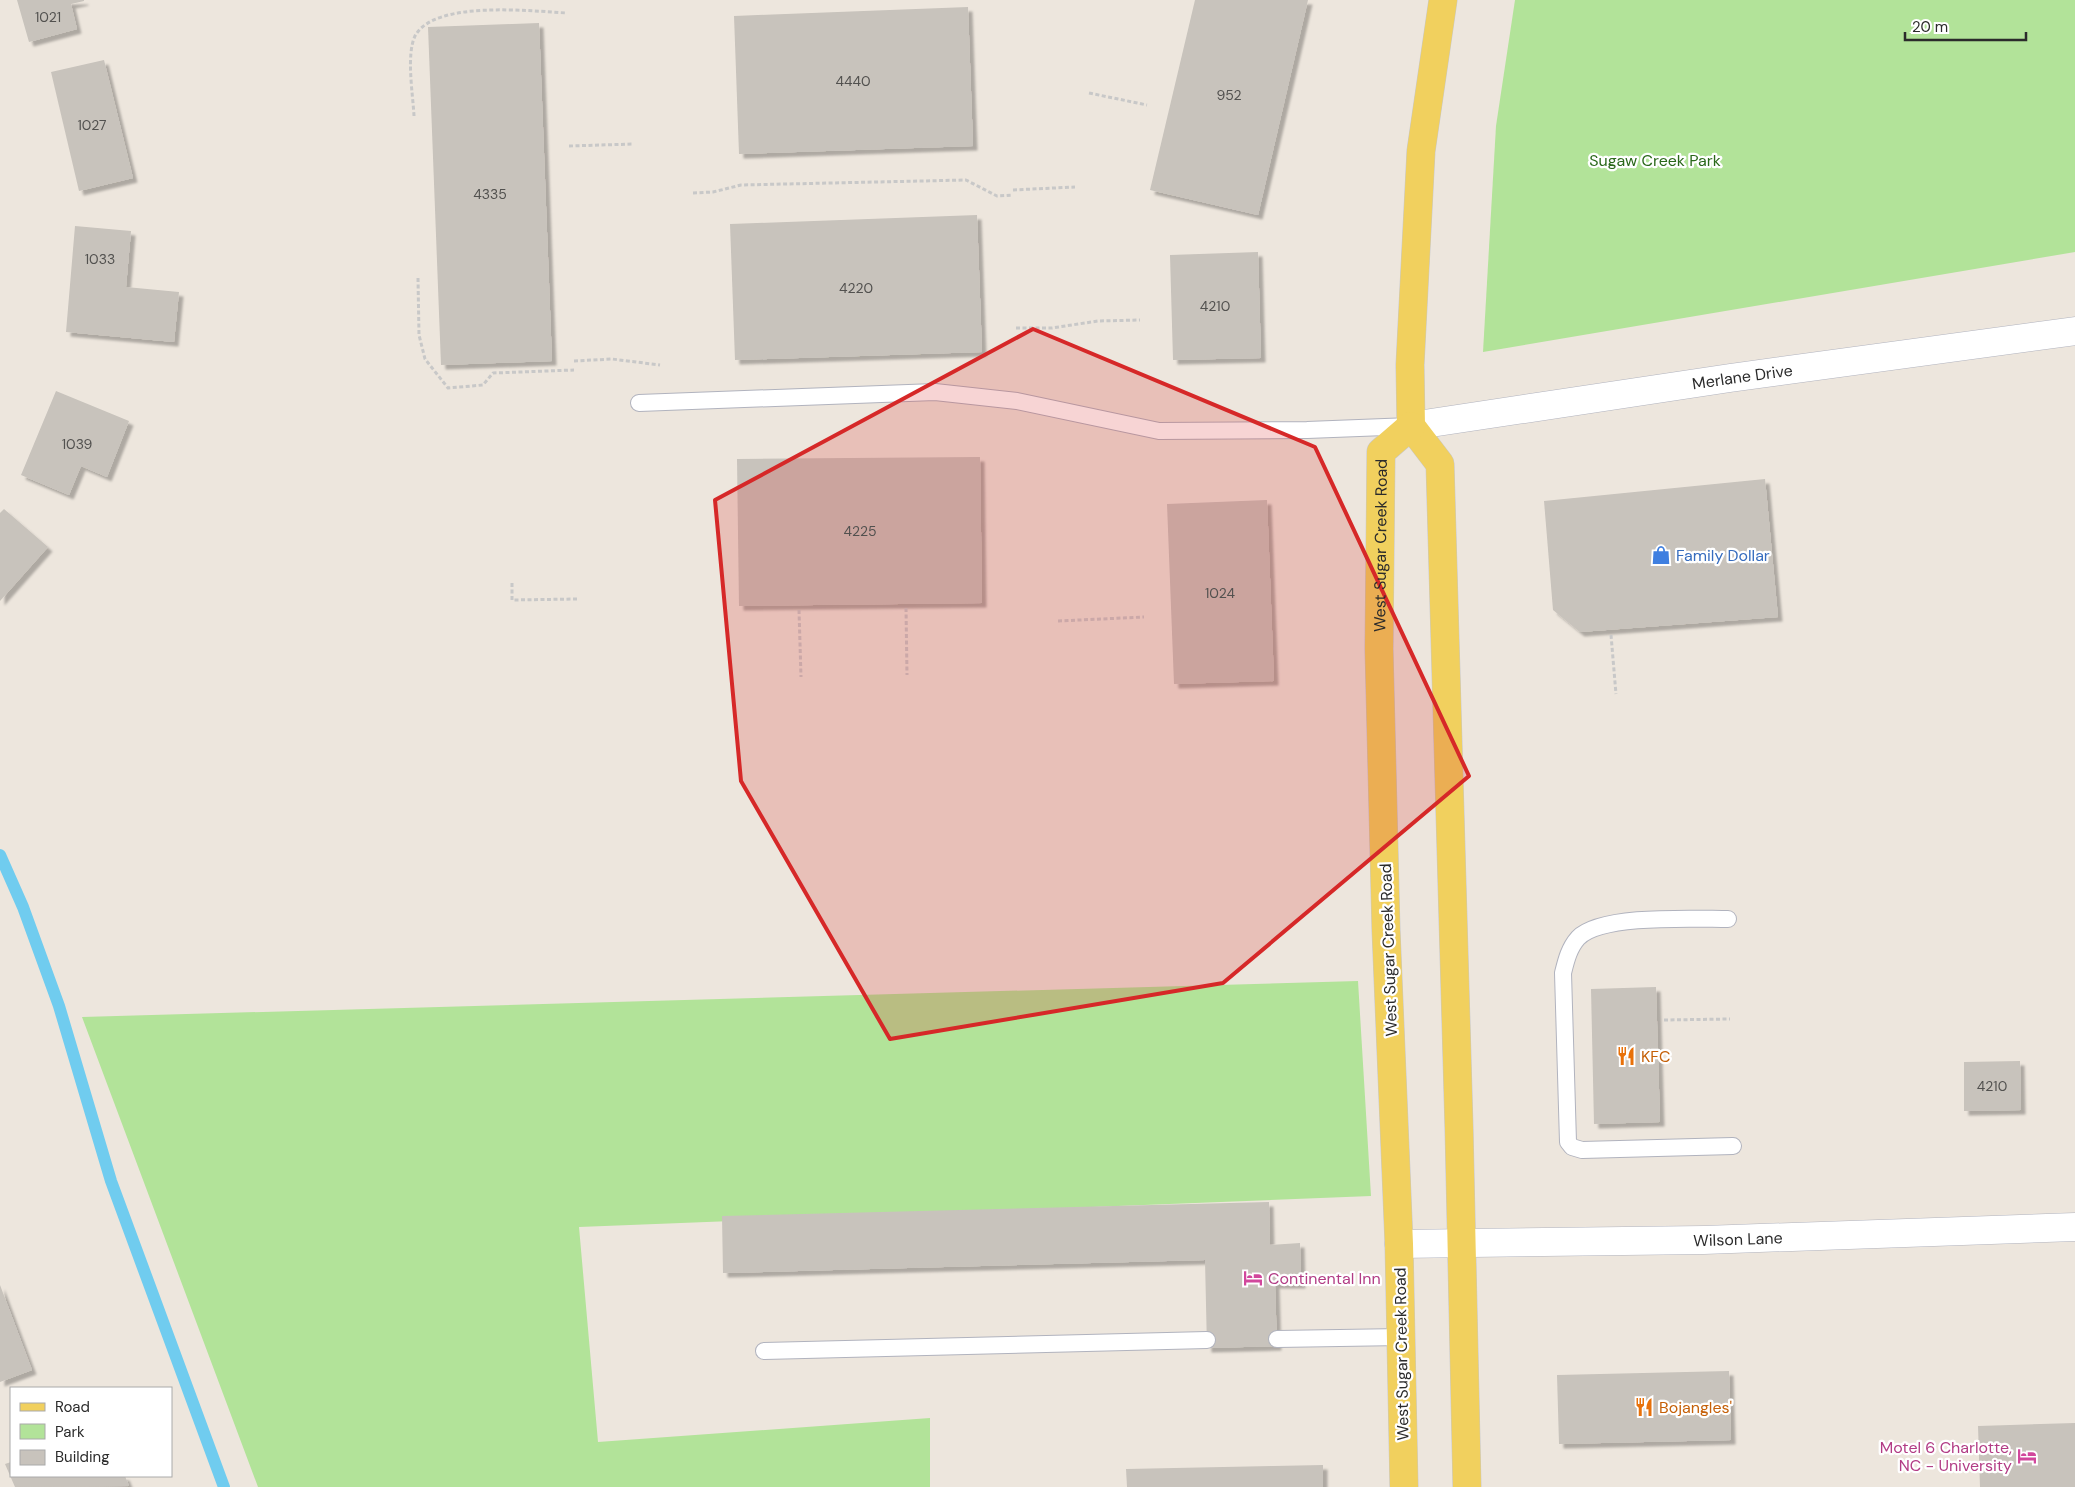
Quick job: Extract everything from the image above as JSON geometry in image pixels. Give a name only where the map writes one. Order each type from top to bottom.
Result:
[{"type":"main road","points":[[1443,0],[1421,151],[1410,365],[1411,426],[1440,464],[1467,1487]]},
{"type":"main road","name":"West Sugar Creek Road","points":[[1404,1487],[1402,1337],[1386,930],[1379,649],[1381,452],[1411,426]]},
{"type":"street","name":"Merlane Drive","points":[[1411,426],[1730,378],[2075,331]]},
{"type":"street","name":"Wilson Lane","points":[[1399,1244],[1704,1240],[2075,1227]]},
{"type":"lane","points":[[639,403],[935,392],[1017,401],[1159,431],[1296,430],[1411,426]]},
{"type":"lane","points":[[1728,919],[1639,920],[1600,926],[1578,937],[1568,954],[1563,973],[1568,1142],[1572,1147],[1582,1150],[1733,1146]]},
{"type":"lane","points":[[1277,1339],[1402,1337]]},
{"type":"lane","points":[[764,1351],[1207,1340]]},
{"type":"path","points":[[414,116],[411,57],[415,35],[436,15],[468,9],[567,13]]},
{"type":"path","points":[[1089,93],[1147,105]]},
{"type":"path","points":[[569,146],[633,144]]},
{"type":"path","points":[[693,193],[713,192],[741,185],[966,180],[997,196],[1013,195]]},
{"type":"path","points":[[1013,190],[1075,188]]},
{"type":"path","points":[[418,278],[419,335],[425,359],[448,388],[482,385],[493,373],[574,370]]},
{"type":"path","points":[[1016,328],[1052,328],[1098,321],[1140,320]]},
{"type":"path","points":[[574,361],[612,359],[660,365]]},
{"type":"path","points":[[512,583],[512,600],[577,599]]},
{"type":"path","points":[[906,608],[907,675]]},
{"type":"path","points":[[799,610],[801,678]]},
{"type":"path","points":[[1058,620],[1144,617]]},
{"type":"path","points":[[1611,635],[1616,694]]},
{"type":"path","points":[[1664,1020],[1730,1019]]},
{"type":"highlighted area","points":[[1033,329],[1315,447],[1469,776],[1223,983],[890,1039],[741,781],[715,500]]},
{"type":"green space","name":"Sugaw Creek Park","points":[[1515,0],[2075,0],[2075,252],[1483,352],[1496,126]]},
{"type":"green space","points":[[1358,981],[1371,1196],[579,1227],[598,1442],[930,1418],[930,1487],[258,1487],[82,1017]]},
{"type":"building","points":[[17,0],[84,1],[71,4],[77,29],[29,42]]},
{"type":"building","points":[[1195,0],[1308,0],[1258,215],[1150,190]]},
{"type":"building","points":[[968,7],[973,146],[739,154],[734,16]]},
{"type":"building","points":[[539,23],[552,361],[441,365],[428,27]]},
{"type":"building","points":[[104,60],[133,178],[79,191],[51,72]]},
{"type":"building","points":[[977,215],[982,352],[735,360],[730,224]]},
{"type":"building","points":[[75,226],[131,231],[126,287],[179,292],[174,342],[66,332]]},
{"type":"building","points":[[1258,252],[1261,358],[1173,360],[1170,255]]},
{"type":"building","points":[[56,391],[129,421],[107,477],[81,466],[69,495],[21,475]]},
{"type":"building","points":[[980,457],[982,603],[739,606],[737,459]]},
{"type":"building","name":"Family Dollar","points":[[1765,479],[1778,617],[1580,632],[1553,610],[1544,501]]},
{"type":"building","points":[[1267,500],[1274,681],[1174,684],[1167,504]]},
{"type":"building","points":[[4,509],[48,547],[0,601],[0,513]]},
{"type":"building","name":"KFC","points":[[1656,987],[1660,1122],[1594,1124],[1591,989]]},
{"type":"building","points":[[2020,1061],[2021,1110],[1964,1111],[1964,1062]]},
{"type":"building","name":"Continental Inn","points":[[1269,1202],[1270,1245],[1300,1243],[1301,1284],[1275,1284],[1277,1346],[1207,1348],[1205,1260],[723,1273],[722,1216]]},
{"type":"building","points":[[0,1285],[32,1370],[0,1382]]},
{"type":"building","name":"Bojangles'","points":[[1729,1371],[1731,1440],[1559,1444],[1557,1375]]},
{"type":"building","name":"Motel 6 Charlotte, NC - University","points":[[2075,1423],[2075,1487],[1980,1487],[1978,1426]]},
{"type":"building","points":[[10,1462],[10,1476],[5,1464]]},
{"type":"building","points":[[1323,1465],[1323,1487],[1127,1487],[1126,1469]]},
{"type":"building","points":[[11,1477],[125,1477],[129,1486],[15,1487]]},
{"type":"waterway","points":[[0,855],[23,907],[59,1006],[111,1181],[224,1487]]},
{"type":"place","name":"Family Dollar","points":[[1661,555]]},
{"type":"place","name":"KFC","points":[[1626,1056]]},
{"type":"place","name":"Continental Inn","points":[[1253,1278]]},
{"type":"place","name":"Bojangles'","points":[[1644,1407]]},
{"type":"place","name":"Motel 6 Charlotte, NC - University","points":[[2027,1456]]}]
